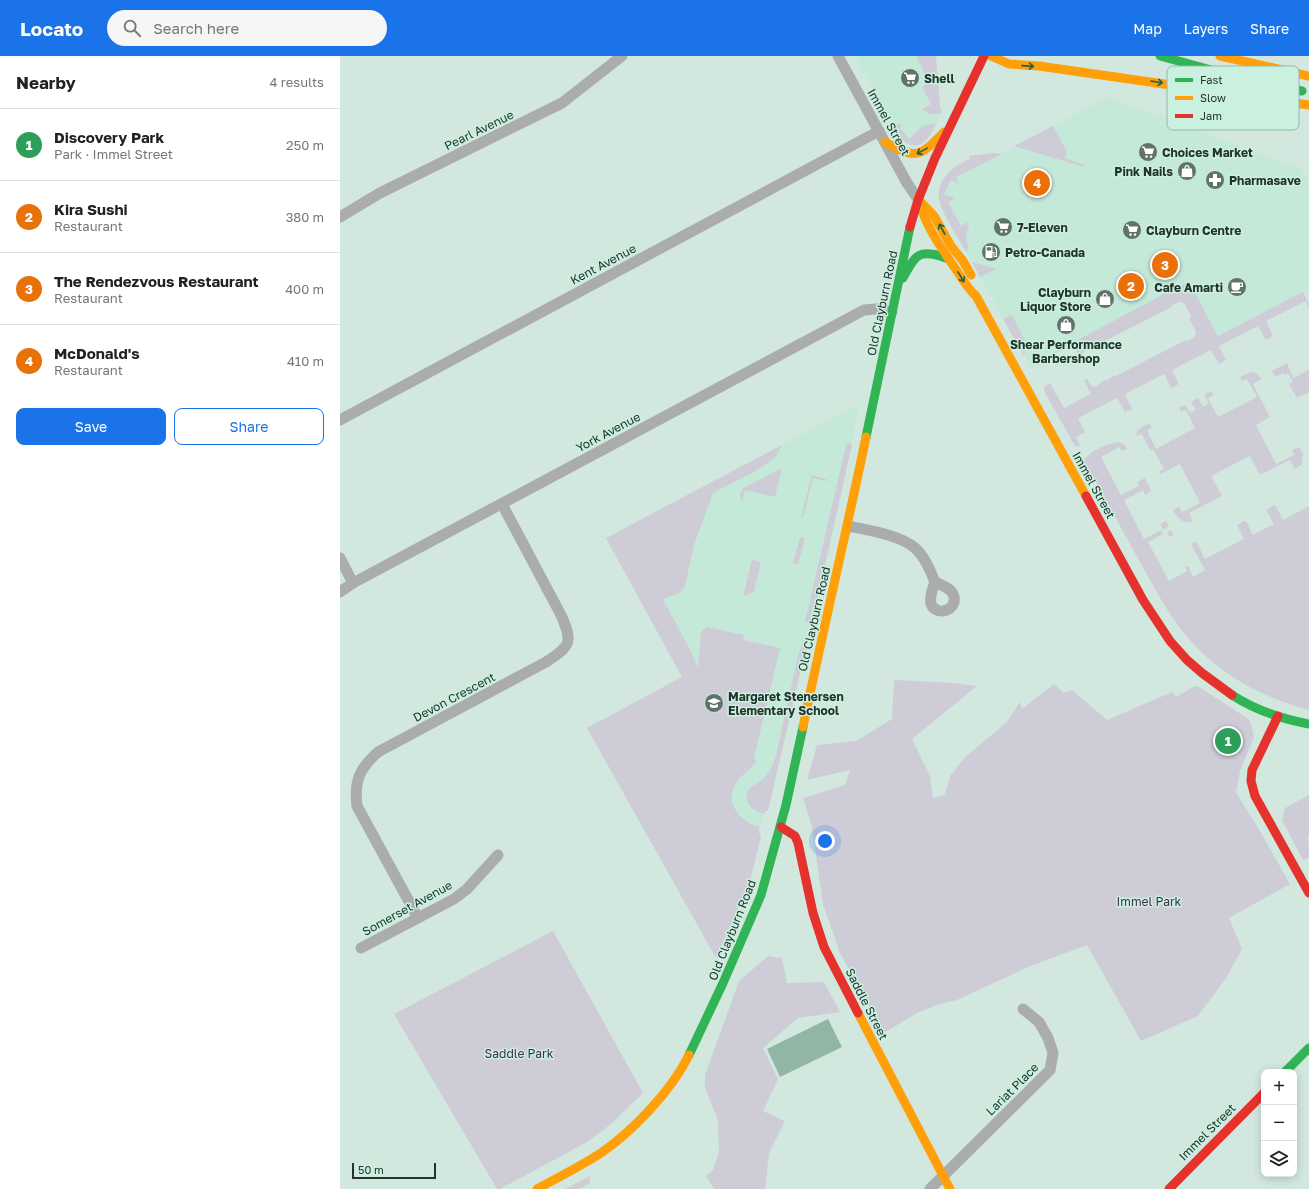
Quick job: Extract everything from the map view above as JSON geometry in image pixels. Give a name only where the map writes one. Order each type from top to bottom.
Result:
[{"type":"main road","name":"Old Clayburn Road","points":[[537,1189],[580,1166],[602,1152],[626,1133],[657,1101],[684,1065],[723,983],[761,895],[781,827],[822,635],[848,526],[911,221],[918,199],[950,125],[984,56]]},
{"type":"main road","points":[[991,56],[1009,64],[1039,66],[1167,83]]},
{"type":"main road","points":[[1160,56],[1196,66]]},
{"type":"main road","points":[[1220,56],[1264,66]]},
{"type":"main road","points":[[1299,74],[1309,76]]},
{"type":"main road","points":[[1299,90],[1309,92]]},
{"type":"main road","points":[[1299,103],[1309,105]]},
{"type":"main road","points":[[885,142],[905,154],[918,154],[928,148],[950,125]]},
{"type":"main road","name":"Immel Street","points":[[918,199],[925,222],[946,258],[957,270],[968,290],[976,296],[1143,600],[1160,626],[1175,646],[1204,675],[1227,691],[1261,710],[1309,724]]},
{"type":"main road","name":"Immel Street","points":[[918,199],[934,216],[951,246],[963,261],[977,286],[976,296]]},
{"type":"main road","points":[[897,290],[912,260],[927,252],[946,258]]},
{"type":"main road","points":[[1278,716],[1252,770],[1251,781],[1255,796],[1309,893]]},
{"type":"main road","name":"Saddle Street","points":[[781,827],[795,836],[798,843],[813,913],[824,947],[950,1189]]},
{"type":"main road","points":[[1288,1069],[1309,1048]]},
{"type":"main road","name":"Immel Street","points":[[1169,1189],[1261,1096]]},
{"type":"street","name":"Pearl Avenue","points":[[340,217],[380,193],[562,103],[622,56]]},
{"type":"street","name":"Immel Street","points":[[838,56],[907,183],[918,199]]},
{"type":"street","name":"Kent Avenue","points":[[340,420],[878,130]]},
{"type":"street","name":"York Avenue","points":[[340,592],[353,583],[864,310],[876,309],[892,312]]},
{"type":"street","name":"Devon Crescent","points":[[418,918],[357,806],[356,783],[361,771],[368,761],[378,752],[546,662],[562,652],[568,641],[567,629],[560,614],[502,504]]},
{"type":"street","points":[[848,526],[902,540],[915,548],[924,559],[935,582]]},
{"type":"street","points":[[340,558],[353,583]]},
{"type":"street","name":"Somerset Avenue","points":[[361,948],[454,899],[467,889],[498,855]]},
{"type":"street","name":"Lariat Place","points":[[930,1189],[1050,1070],[1053,1053],[1048,1038],[1039,1022],[1023,1009]]},
{"type":"shaded area","points":[[855,56],[936,56],[940,107],[942,110],[931,135],[917,145],[911,145],[904,142]]},
{"type":"shaded area","name":"Clayburn Centre","points":[[1107,97],[1167,119],[1167,130],[1196,130],[1301,169],[1309,183],[1309,289],[1218,336],[1189,282],[1044,359],[1032,369],[941,207],[938,195],[944,179],[950,170],[970,159],[969,156],[1002,154]]},
{"type":"shaded area","name":"Margaret Stenersen Elementary School","points":[[859,404],[831,542],[768,811],[765,812],[759,829],[761,837],[750,881],[716,958],[587,728],[682,677],[606,538]]},
{"type":"shaded area","points":[[828,1019],[842,1047],[780,1077],[767,1049]]},
{"type":"green space","points":[[916,56],[936,56],[940,107],[942,110],[940,114],[929,114],[923,110],[931,104],[922,87],[926,84],[924,72]]},
{"type":"green space","points":[[901,123],[902,125],[900,128],[909,139],[922,126],[936,124],[928,138],[924,142],[915,146],[903,141],[900,137],[894,126]]},
{"type":"green space","points":[[1053,126],[1067,152],[1065,158],[1085,165],[1084,167],[1014,146]]},
{"type":"green space","points":[[993,153],[1002,154],[956,177],[959,184],[951,180],[944,194],[955,198],[948,202],[961,226],[968,222],[969,224],[966,237],[968,246],[967,253],[940,204],[940,185],[953,169],[964,161],[970,159],[969,156]]},
{"type":"green space","points":[[972,262],[996,269],[980,277]]},
{"type":"green space","points":[[1189,282],[1218,336],[1303,292],[1309,304],[1309,308],[1306,301],[1266,321],[1273,336],[1266,340],[1258,326],[1219,346],[1226,360],[1219,364],[1211,350],[1172,370],[1179,384],[1171,388],[1164,374],[1125,394],[1132,409],[1125,412],[1117,398],[1078,418],[1085,432],[1076,437],[1080,446],[1075,446],[1044,391],[1045,386],[1050,383],[1064,408],[1091,394],[1084,380],[1087,379],[1091,386],[1095,387],[1113,376],[1114,377],[1186,340],[1187,341],[1195,337],[1196,332],[1189,318],[1191,316],[1184,303],[1180,302],[1083,352],[1083,354],[1077,358],[1076,355],[1078,354],[1073,344],[1033,366],[1035,363],[1173,289]]},
{"type":"green space","points":[[1012,315],[1026,343],[1024,356],[1003,319]]},
{"type":"green space","points":[[1287,363],[1293,378],[1309,370],[1309,392],[1297,398],[1289,384],[1293,382],[1288,373],[1285,375],[1283,373],[1275,377],[1272,371]]},
{"type":"green space","points":[[1251,372],[1255,372],[1262,379],[1253,384],[1270,417],[1256,425],[1276,464],[1294,455],[1292,450],[1299,447],[1303,453],[1302,464],[1295,469],[1290,460],[1260,475],[1250,456],[1211,476],[1222,496],[1189,513],[1193,522],[1186,522],[1179,518],[1173,510],[1179,507],[1182,512],[1200,503],[1180,464],[1160,474],[1159,471],[1164,469],[1153,449],[1150,450],[1142,434],[1136,436],[1138,431],[1149,423],[1152,428],[1147,430],[1156,449],[1195,428],[1186,410],[1181,412],[1179,408],[1185,405],[1190,413],[1196,410],[1191,402],[1198,398],[1203,407],[1209,403],[1204,395],[1211,391],[1214,395],[1208,398],[1218,417],[1257,397],[1247,379],[1242,381],[1240,377]]},
{"type":"green space","points":[[1120,442],[1125,445],[1127,449],[1122,451],[1119,447],[1101,457],[1121,495],[1139,486],[1137,482],[1145,478],[1151,491],[1145,495],[1143,490],[1124,500],[1144,539],[1163,529],[1160,524],[1166,521],[1169,526],[1161,531],[1163,534],[1167,532],[1148,542],[1169,581],[1187,571],[1185,567],[1188,566],[1193,577],[1205,570],[1191,544],[1196,541],[1205,559],[1244,539],[1237,525],[1244,521],[1246,521],[1253,535],[1274,524],[1266,510],[1274,505],[1283,520],[1309,506],[1309,710],[1269,696],[1232,676],[1199,650],[1172,617],[1155,590],[1084,461],[1089,454],[1099,448]]},
{"type":"green space","points":[[849,443],[852,444],[812,623],[805,622],[846,445]]},
{"type":"green space","points":[[782,445],[775,458],[754,472],[713,493],[694,545],[685,586],[680,593],[663,599],[698,668],[701,632],[707,627],[744,635],[743,640],[780,648],[754,758],[756,762],[740,777],[736,783],[732,798],[736,811],[746,821],[759,827],[761,837],[750,881],[716,958],[587,728],[682,677],[606,538]]},
{"type":"green space","points":[[782,468],[775,497],[745,490],[742,502],[740,496],[742,489]]},
{"type":"green space","points":[[812,475],[828,480],[813,478],[803,518],[801,518]]},
{"type":"green space","points":[[1171,530],[1174,535],[1169,537],[1167,532]]},
{"type":"green space","points":[[800,537],[805,538],[798,565],[793,563]]},
{"type":"green space","points":[[752,560],[761,562],[754,592],[743,596]]},
{"type":"green space","points":[[804,638],[808,639],[768,811],[765,811],[764,814],[752,808],[747,800],[747,796],[751,787],[767,774],[775,759],[798,656]]},
{"type":"green space","name":"Immel Park","points":[[894,680],[954,683],[977,686],[912,739],[930,776],[933,798],[945,795],[950,776],[965,757],[1006,723],[1020,702],[1022,709],[1054,684],[1064,693],[1072,690],[1107,720],[1172,692],[1176,697],[1195,686],[1199,687],[1247,718],[1251,723],[1254,737],[1240,771],[1237,789],[1235,791],[1290,884],[1229,918],[1242,949],[1226,978],[1198,1016],[1141,1041],[1087,945],[1028,967],[957,1000],[936,1005],[917,1013],[884,1033],[840,953],[823,904],[812,827],[803,798],[845,785],[850,770],[807,780],[817,745],[856,741],[892,719]]},
{"type":"green space","points":[[1309,795],[1309,858],[1303,860],[1282,820],[1285,808]]},
{"type":"green space","name":"Saddle Park","points":[[553,931],[643,1093],[611,1124],[587,1142],[500,1189],[497,1189],[394,1014]]},
{"type":"green space","points":[[768,956],[782,958],[787,983],[824,982],[840,1012],[798,1018],[763,1048],[778,1079],[763,1111],[785,1121],[769,1153],[765,1189],[714,1189],[706,1176],[713,1170],[719,1152],[718,1120],[705,1088],[705,1075],[739,981]]},
{"type":"green space","points":[[590,1176],[590,1183],[579,1189],[565,1189]]},
{"type":"traffic: fast","points":[[1160,56],[1196,66]]},
{"type":"traffic: fast","points":[[866,437],[910,227]]},
{"type":"traffic: fast","points":[[903,278],[911,264],[919,256],[930,254],[946,258]]},
{"type":"traffic: fast","points":[[1232,695],[1269,713],[1309,724]]},
{"type":"traffic: fast","points":[[689,1055],[723,983],[761,895],[786,805],[803,727]]},
{"type":"traffic: fast","points":[[1288,1069],[1309,1048]]},
{"type":"traffic: slow","points":[[991,56],[1009,64],[1039,66],[1167,84]]},
{"type":"traffic: slow","points":[[1220,56],[1264,66]]},
{"type":"traffic: slow","points":[[1299,74],[1309,76]]},
{"type":"traffic: slow","points":[[1299,104],[1309,105]]},
{"type":"traffic: slow","points":[[885,142],[904,152],[917,153],[929,147],[944,132]]},
{"type":"traffic: slow","points":[[918,199],[934,237],[970,290],[976,296],[1086,496]]},
{"type":"traffic: slow","points":[[921,202],[934,216],[951,246],[963,261],[971,275]]},
{"type":"traffic: slow","points":[[803,727],[866,437]]},
{"type":"traffic: slow","points":[[858,1013],[950,1189]]},
{"type":"traffic: slow","points":[[537,1189],[601,1153],[626,1133],[662,1096],[673,1082],[689,1055]]},
{"type":"traffic: jam","points":[[910,227],[918,200],[935,158],[984,56]]},
{"type":"traffic: jam","points":[[1086,496],[1143,600],[1170,641],[1187,660],[1232,695]]},
{"type":"traffic: jam","points":[[1278,716],[1252,770],[1251,781],[1255,796],[1309,893]]},
{"type":"traffic: jam","points":[[781,827],[795,836],[798,843],[813,913],[824,947],[858,1013]]},
{"type":"traffic: jam","points":[[1169,1189],[1261,1096]]},
{"type":"place","name":"Shell","points":[[910,78]]},
{"type":"place","name":"Choices Market","points":[[1148,152]]},
{"type":"place","name":"Pink Nails","points":[[1187,171]]},
{"type":"place","name":"Pharmasave","points":[[1215,180]]},
{"type":"place","name":"McDonald's","points":[[1037,183]]},
{"type":"place","name":"7-Eleven","points":[[1003,227]]},
{"type":"place","name":"Clayburn Centre","points":[[1132,230]]},
{"type":"place","name":"Petro-Canada","points":[[991,252]]},
{"type":"place","name":"The Rendezvous Restaurant","points":[[1165,265]]},
{"type":"place","name":"Kira Sushi","points":[[1131,286]]},
{"type":"place","name":"Cafe Amarti","points":[[1237,287]]},
{"type":"place","name":"Clayburn Liquor Store","points":[[1105,299]]},
{"type":"place","name":"Shear Performance Barbershop","points":[[1066,325]]},
{"type":"place","name":"Margaret Stenersen Elementary School","points":[[714,703]]},
{"type":"place","name":"Discovery Park","points":[[1228,741]]}]
